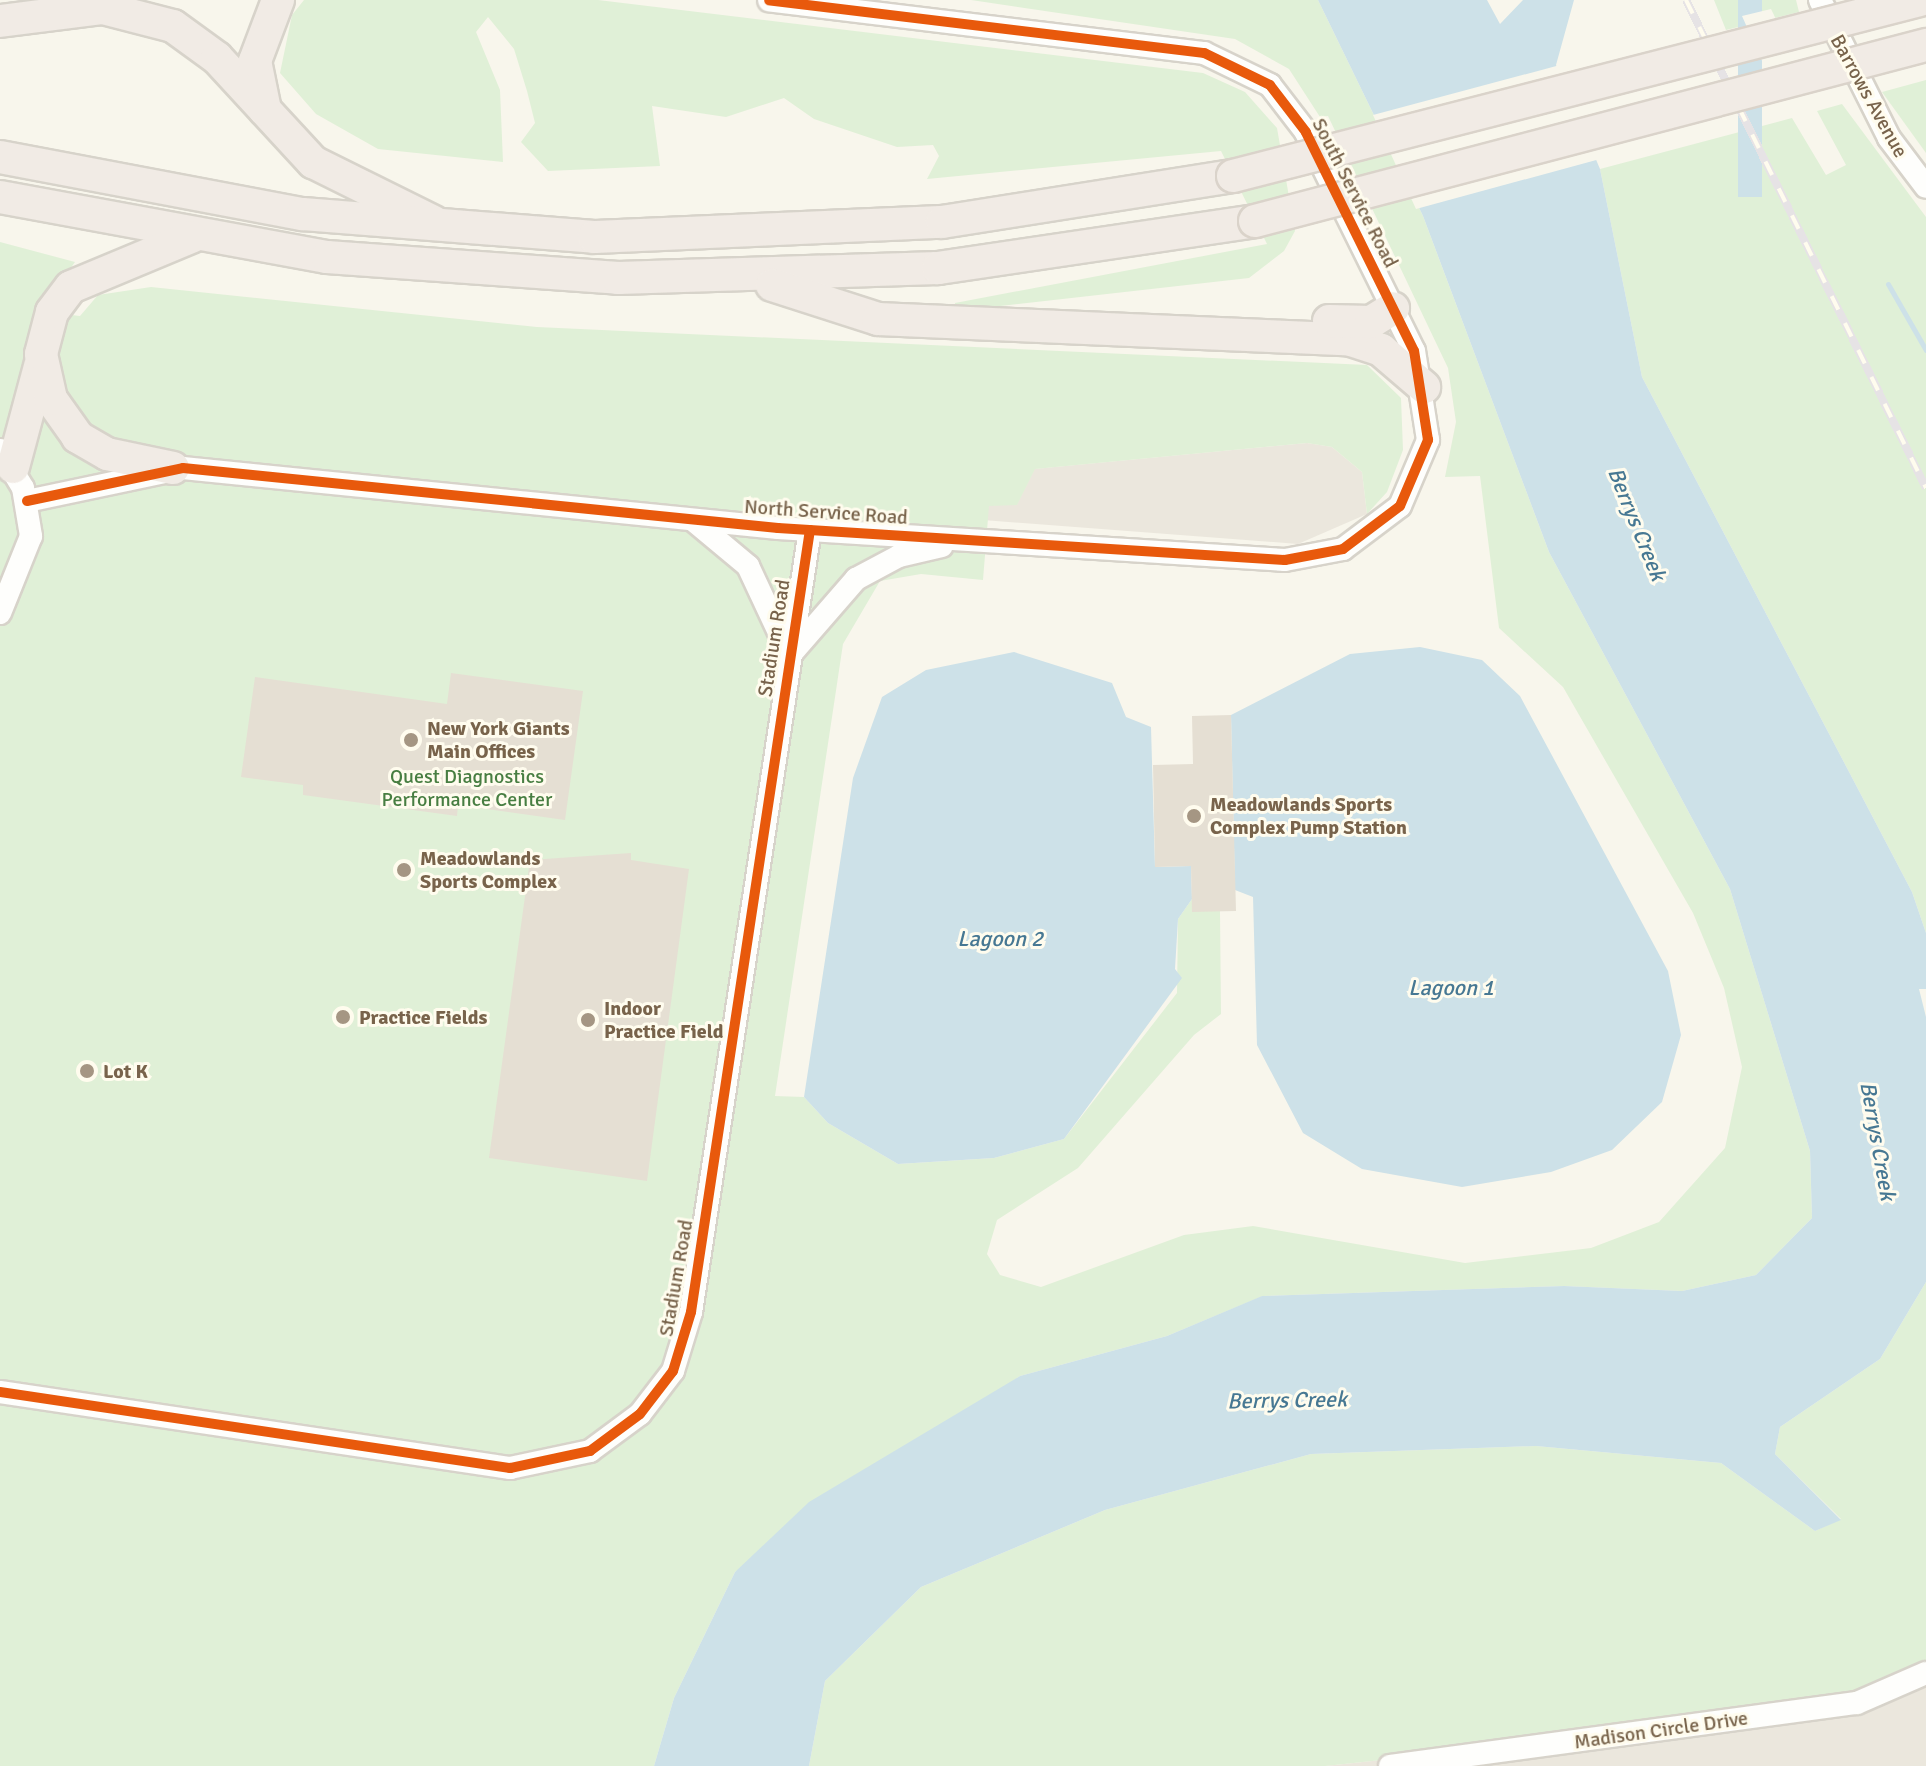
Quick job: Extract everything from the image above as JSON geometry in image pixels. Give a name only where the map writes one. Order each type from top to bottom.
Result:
[{"type":"highway","points":[[273,123],[260,99],[255,61],[278,0]]},
{"type":"highway","points":[[0,157],[246,206],[452,230],[666,238],[855,230],[1057,208],[1233,176],[1920,0]]},
{"type":"highway","points":[[0,19],[89,8],[144,14],[207,49],[273,123],[313,162],[452,230]]},
{"type":"highway","points":[[0,197],[191,237],[444,269],[750,278],[1011,261],[1255,221],[1926,45]]},
{"type":"highway","points":[[6,458],[40,362],[48,321],[71,287],[191,237]]},
{"type":"highway","points":[[750,278],[878,319],[1351,340],[1381,350],[1424,387]]},
{"type":"highway","points":[[951,322],[1076,311],[1364,323],[1393,308]]},
{"type":"highway","points":[[40,362],[56,409],[78,437],[107,454],[173,468]]},
{"type":"street","points":[[0,19],[42,0]]},
{"type":"street","name":"South Service Road","points":[[769,0],[1191,51],[1239,65],[1270,85],[1299,120],[1393,308]]},
{"type":"street","name":"Barrows Avenue","points":[[1820,0],[1889,138],[1926,187]]},
{"type":"street","name":"North Service Road","points":[[27,501],[173,468],[810,530],[1271,560],[1329,555],[1369,535],[1408,494],[1428,440],[1424,387],[1393,308]]},
{"type":"street","points":[[0,613],[27,558],[27,501],[6,458]]},
{"type":"street","points":[[689,517],[748,566],[790,656],[856,579],[899,556],[965,540]]},
{"type":"street","name":"Stadium Road","points":[[0,1392],[510,1468],[565,1461],[628,1426],[667,1381],[688,1327],[761,885],[790,656],[810,530]]},
{"type":"street","name":"Madison Circle Drive","points":[[1390,1766],[1857,1703],[1926,1673]]},
{"type":"shaded area","points":[[1307,443],[1332,447],[1362,472],[1367,514],[1298,544],[970,519],[970,506],[1034,469]]},
{"type":"shaded area","points":[[1926,1676],[1926,1766],[1325,1766],[1828,1713]]},
{"type":"green space","points":[[304,0],[598,0],[1203,73],[1245,92],[1277,128],[1295,231],[1284,251],[1249,278],[955,311],[955,303],[1267,244],[1221,151],[927,179],[939,156],[933,145],[897,147],[814,119],[784,98],[726,117],[652,106],[660,166],[548,171],[521,142],[535,123],[527,91],[514,49],[488,17],[476,32],[500,90],[503,162],[378,149],[316,114],[280,73],[292,15]]},
{"type":"green space","name":"Meadowlands Sports Complex","points":[[971,0],[1318,0],[1423,216],[1549,552],[1730,889],[1810,1151],[1812,1218],[1756,1275],[1682,1291],[1564,1286],[1263,1296],[1167,1336],[1020,1376],[735,1572],[674,1698],[654,1766],[0,1766],[0,242],[75,262],[40,311],[80,316],[98,295],[151,287],[537,327],[1367,365],[1401,398],[1403,450],[1387,492],[1367,514],[1362,472],[1332,447],[1307,443],[1035,469],[1017,505],[989,506],[983,580],[921,574],[880,581],[843,644],[775,1096],[804,1097],[828,1123],[898,1164],[994,1158],[1064,1139],[1177,993],[1178,919],[1192,899],[1220,911],[1221,1014],[1194,1035],[1078,1168],[997,1220],[987,1254],[1000,1275],[1041,1287],[1184,1235],[1253,1226],[1465,1263],[1591,1248],[1659,1222],[1725,1148],[1742,1067],[1724,988],[1693,913],[1563,687],[1499,628],[1480,476],[1445,477],[1456,422],[1448,368],[1328,116],[1320,117],[1289,69],[1235,39]]},
{"type":"green space","points":[[1714,0],[1796,0],[1799,12],[1726,30]]},
{"type":"green space","points":[[1926,80],[1926,153],[1882,92]]},
{"type":"green space","points":[[1842,104],[1926,217],[1926,933],[1912,892],[1642,377],[1600,169],[1792,118],[1826,175],[1846,165],[1817,111]]},
{"type":"green space","points":[[1926,1282],[1926,1676],[1828,1713],[1325,1766],[809,1766],[825,1681],[921,1587],[1105,1510],[1311,1454],[1536,1446],[1721,1463],[1815,1531],[1841,1519],[1775,1454],[1780,1427],[1880,1359]]},
{"type":"water","name":"Berrys Creek","points":[[1318,0],[1487,0],[1500,24],[1523,0],[1574,0],[1556,65],[1600,169],[1642,377],[1912,892],[1926,933],[1926,989],[1919,989],[1926,1017],[1926,1282],[1880,1359],[1780,1427],[1775,1454],[1841,1520],[1815,1531],[1721,1463],[1536,1446],[1311,1454],[1105,1510],[921,1587],[825,1681],[809,1766],[654,1766],[674,1698],[735,1572],[809,1502],[1020,1376],[1167,1336],[1262,1296],[1564,1286],[1682,1291],[1756,1275],[1812,1218],[1810,1151],[1730,889],[1549,552],[1423,216]]},
{"type":"water","points":[[1738,0],[1762,0],[1762,197],[1738,197]]},
{"type":"water","name":"Lagoon 1","points":[[1420,647],[1482,660],[1520,696],[1668,971],[1681,1035],[1662,1102],[1612,1150],[1551,1172],[1462,1187],[1362,1169],[1303,1133],[1257,1045],[1253,897],[1235,890],[1231,715],[1350,654]]},
{"type":"water","name":"Lagoon 2","points":[[1014,652],[1112,683],[1126,717],[1151,727],[1155,867],[1191,866],[1192,899],[1178,919],[1175,969],[1182,978],[1064,1139],[994,1158],[898,1164],[828,1123],[804,1097],[853,778],[882,697],[926,670]]},
{"type":"pier","points":[[1771,9],[1816,102],[1784,110],[1742,16]]},
{"type":"pier","points":[[1560,65],[1600,159],[1416,209],[1373,115]]},
{"type":"building","name":"New York Giants Main Offices","points":[[451,673],[583,691],[565,820],[458,805],[457,816],[303,795],[303,785],[241,777],[255,677],[447,704]]},
{"type":"building","name":"Meadowlands Sports Complex Pump Station","points":[[1231,715],[1236,911],[1192,912],[1191,866],[1155,867],[1153,765],[1193,764],[1192,716]]},
{"type":"building","name":"Indoor Practice Field","points":[[631,853],[631,860],[689,869],[647,1181],[489,1158],[530,860]]},
{"type":"waterway","points":[[1888,284],[1926,350]]},
{"type":"railway","points":[[1686,0],[1926,488]]},
{"type":"cycle path","points":[[27,501],[183,468],[778,528],[1285,560],[1343,549],[1400,506],[1428,440],[1414,351],[1306,132],[1270,85],[1204,53],[769,0]]},
{"type":"cycle path","points":[[0,1392],[510,1468],[590,1451],[640,1414],[673,1371],[691,1312],[810,530]]},
{"type":"place","name":"New York Giants Main Offices","points":[[411,740]]},
{"type":"place","name":"Meadowlands Sports Complex Pump Station","points":[[1194,816]]},
{"type":"place","name":"Meadowlands Sports Complex","points":[[404,870]]},
{"type":"place","name":"Practice Fields","points":[[343,1017]]},
{"type":"place","name":"Indoor Practice Field","points":[[588,1020]]},
{"type":"place","name":"Lot K","points":[[87,1071]]},
{"type":"park label","name":"Quest Diagnostics Performance Center","points":[[467,788]]}]
